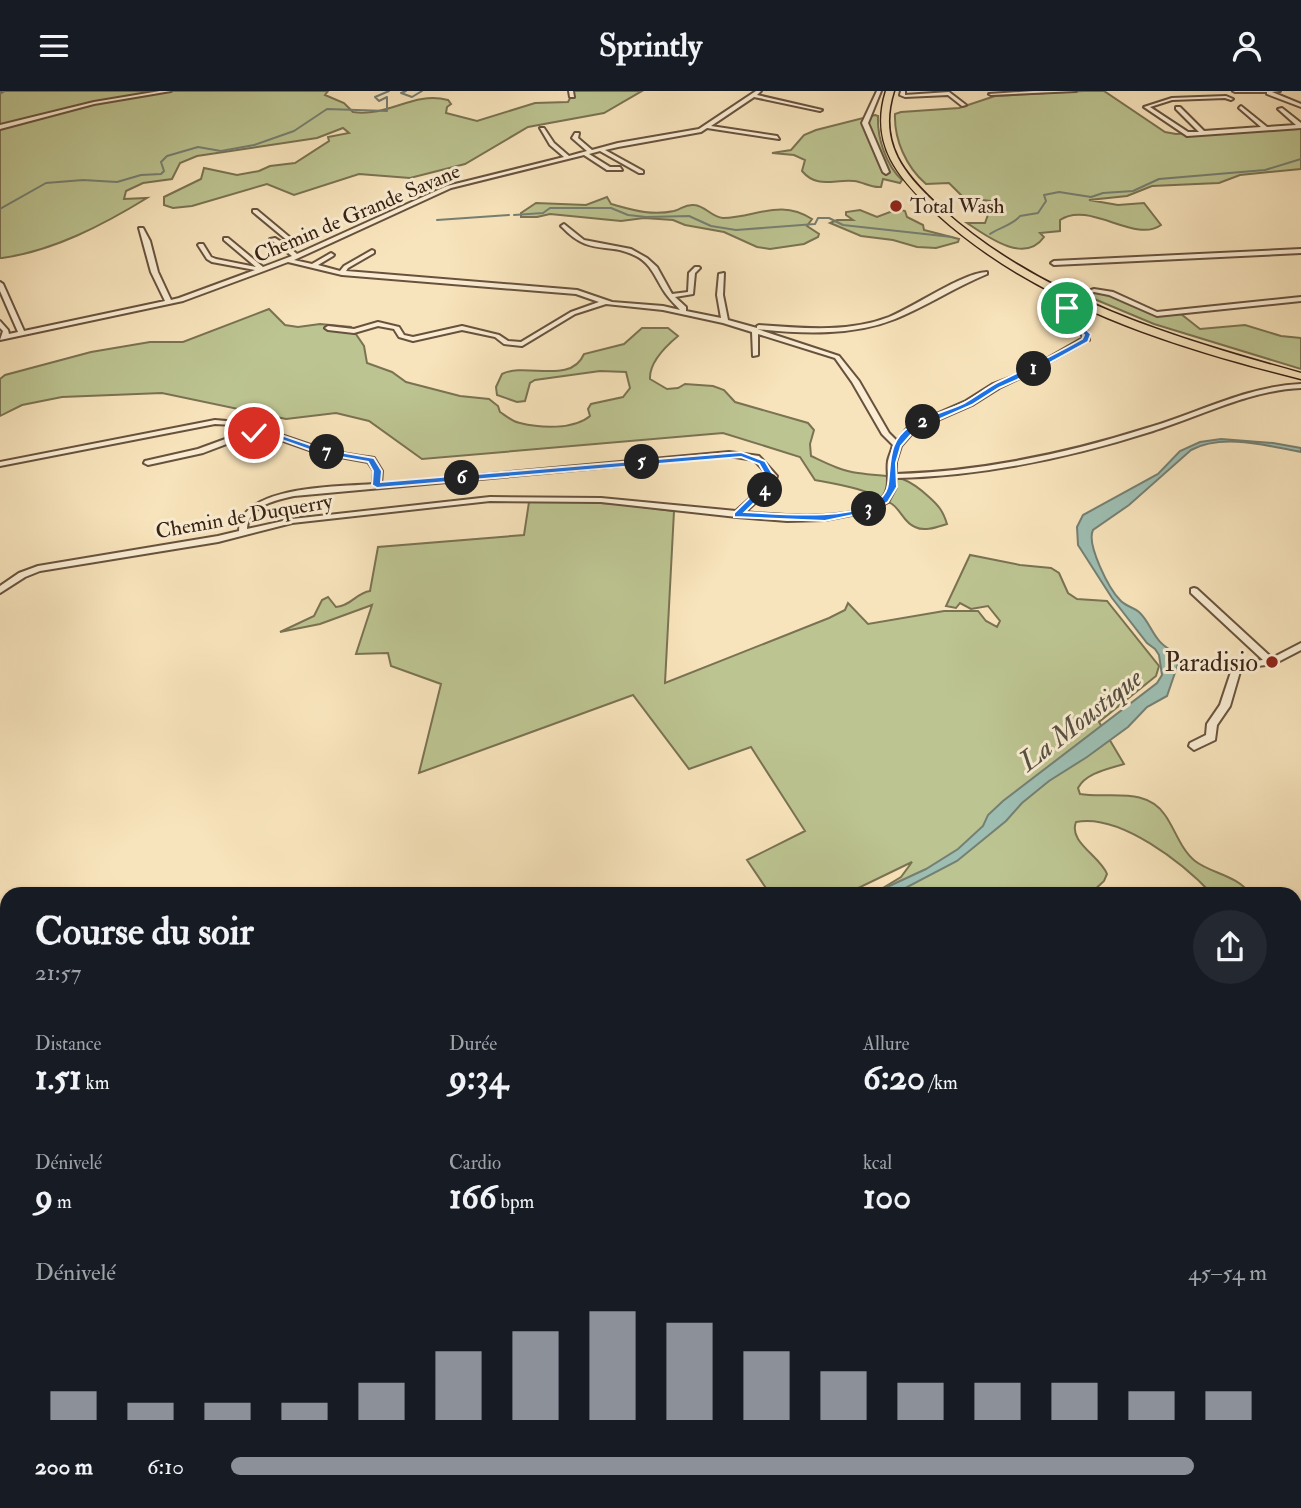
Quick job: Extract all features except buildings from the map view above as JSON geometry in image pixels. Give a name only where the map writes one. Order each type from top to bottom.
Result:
[{"type":"highway","points":[[890,91],[884,107],[883,125],[892,157],[905,177],[934,209],[975,241],[1032,276],[1112,314],[1209,349],[1301,374]]},
{"type":"highway","points":[[895,91],[889,112],[889,126],[893,145],[902,164],[918,186],[940,208],[981,240],[1058,285],[1137,319],[1301,374]]},
{"type":"street","points":[[0,127],[93,103],[169,91]]},
{"type":"street","name":"Chemin de Grande Savane","points":[[3,337],[169,303],[296,257],[449,187],[600,149],[685,134],[709,127],[759,91]]},
{"type":"street","points":[[879,91],[866,123],[886,172]]},
{"type":"street","points":[[903,91],[902,95],[905,96],[948,93],[964,105]]},
{"type":"street","points":[[991,94],[1074,91]]},
{"type":"street","points":[[1235,91],[1278,91]]},
{"type":"street","points":[[1267,91],[1301,106]]},
{"type":"street","points":[[752,95],[820,110]]},
{"type":"street","points":[[1231,99],[1184,98],[1160,101],[1146,107],[1184,134],[1301,126]]},
{"type":"street","points":[[1241,107],[1266,129]]},
{"type":"street","points":[[1178,108],[1203,133]]},
{"type":"street","points":[[1280,109],[1301,126]]},
{"type":"street","points":[[709,127],[777,138]]},
{"type":"street","points":[[542,129],[552,144],[569,157]]},
{"type":"street","points":[[578,134],[575,138],[587,152],[610,170],[620,169]]},
{"type":"street","points":[[600,149],[641,172]]},
{"type":"street","points":[[256,211],[291,241],[286,248]]},
{"type":"street","points":[[564,226],[580,242],[640,255],[658,271],[670,296],[683,311]]},
{"type":"street","points":[[141,229],[150,244],[150,258],[157,281],[169,303]]},
{"type":"street","points":[[226,239],[263,270]]},
{"type":"street","points":[[273,239],[296,257]]},
{"type":"street","points":[[201,245],[214,261],[263,270]]},
{"type":"street","points":[[1054,263],[1301,251]]},
{"type":"street","points":[[342,272],[372,252]]},
{"type":"street","points":[[311,267],[331,255]]},
{"type":"street","points":[[287,260],[342,272],[577,292],[606,302],[683,311],[745,326],[837,357],[855,381],[886,434],[897,445],[912,428],[969,403],[1085,340],[1087,334],[1067,313],[1071,303],[1093,289],[1104,290],[1139,309],[1157,314],[1301,299]]},
{"type":"street","points":[[670,296],[691,293],[692,273],[697,268]]},
{"type":"street","points":[[722,274],[720,295],[725,321]]},
{"type":"street","points":[[745,326],[827,330],[865,326],[899,314],[958,283],[985,274]]},
{"type":"street","points":[[0,284],[22,333]]},
{"type":"street","points":[[328,328],[354,331],[379,324],[397,328],[401,336],[413,339],[462,328],[496,336],[506,343],[517,345],[539,335],[553,323],[573,313],[606,302]]},
{"type":"street","points":[[0,323],[6,331],[3,337]]},
{"type":"street","points":[[755,330],[755,355]]},
{"type":"street","points":[[892,476],[978,472],[1026,464],[1150,430],[1289,386],[1301,386]]},
{"type":"street","points":[[0,464],[215,422],[258,429],[321,451],[372,460],[377,471],[377,485]]},
{"type":"street","points":[[148,463],[200,450],[258,429]]},
{"type":"street","name":"Chemin de Duquerry","points":[[0,590],[22,575],[38,569],[212,540],[292,521],[501,499],[601,500],[737,515],[808,519],[869,509],[885,500],[892,487],[897,445]]},
{"type":"street","points":[[243,533],[244,521],[256,507],[278,496],[741,454],[762,463],[773,481],[737,515]]},
{"type":"street","points":[[1194,591],[1271,662]]},
{"type":"street","points":[[1194,746],[1211,737],[1212,724],[1226,706],[1237,665],[1271,662],[1301,646]]},
{"type":"green space","points":[[0,91],[328,91],[325,95],[344,103],[353,112],[378,111],[412,101],[435,98],[448,100],[451,104],[446,113],[477,121],[535,103],[568,102],[574,91],[642,91],[604,113],[528,127],[465,164],[410,178],[359,174],[294,195],[267,184],[192,206],[173,208],[164,205],[164,197],[201,179],[204,168],[237,175],[270,166],[295,163],[329,141],[328,137],[349,133],[343,128],[317,138],[197,156],[180,163],[172,179],[143,183],[126,191],[124,199],[147,198],[113,218],[59,243],[21,255],[0,258]]},
{"type":"green space","points":[[1104,91],[1165,132],[1176,134],[1301,126],[1301,169],[1240,175],[1219,183],[1152,186],[1127,196],[1089,200],[1118,205],[1144,203],[1161,225],[1138,229],[1084,215],[1072,215],[1060,220],[1060,231],[1040,233],[1044,237],[1036,245],[1017,248],[996,241],[967,223],[985,223],[990,209],[982,203],[1000,202],[964,198],[949,183],[926,184],[907,161],[899,143],[895,114],[901,112],[959,108],[995,96]]},
{"type":"green space","points":[[878,116],[884,151],[891,167],[902,180],[900,183],[883,179],[881,187],[877,187],[854,181],[820,182],[802,171],[805,160],[794,155],[772,153],[791,150],[804,135],[816,130]]},
{"type":"green space","points":[[607,197],[611,204],[642,212],[666,212],[694,205],[723,218],[778,209],[789,210],[812,219],[807,226],[819,234],[804,244],[770,249],[757,247],[724,232],[685,225],[673,220],[644,218],[621,221],[550,214],[521,217],[521,213],[536,203],[586,205]]},
{"type":"green space","points":[[898,209],[923,225],[924,230],[959,239],[958,242],[936,248],[917,247],[893,240],[861,236],[830,223],[853,220],[846,212],[860,210],[877,217]]},
{"type":"green space","points":[[1094,291],[1102,291],[1154,315],[1181,314],[1200,329],[1245,325],[1281,336],[1301,338],[1301,369],[1154,324],[1087,296]]},
{"type":"green space","points":[[269,309],[285,325],[351,327],[364,346],[367,363],[392,372],[406,382],[460,396],[489,399],[498,406],[500,412],[515,421],[547,427],[566,426],[583,421],[590,416],[588,409],[591,404],[623,397],[630,388],[626,372],[600,371],[535,380],[530,383],[525,401],[517,402],[497,395],[496,387],[502,374],[523,370],[569,369],[578,363],[584,354],[624,344],[642,328],[668,328],[678,336],[655,361],[650,379],[667,389],[685,384],[713,386],[724,390],[735,402],[808,423],[814,430],[810,444],[811,456],[846,470],[896,477],[911,483],[938,506],[947,524],[927,529],[915,527],[883,499],[855,488],[815,480],[800,457],[723,433],[422,459],[369,421],[336,413],[286,419],[162,393],[62,397],[22,405],[0,416],[0,379],[5,375],[91,352],[150,342],[183,342]]},
{"type":"green space","points":[[529,502],[618,504],[674,511],[665,683],[829,618],[845,610],[848,603],[868,624],[944,611],[978,611],[986,621],[997,627],[1000,621],[988,606],[971,609],[960,603],[956,608],[946,606],[970,555],[1051,568],[1059,573],[1068,593],[1077,599],[1107,601],[1159,666],[1156,676],[1099,722],[1124,764],[1098,772],[1086,779],[1078,788],[1080,794],[1148,800],[1165,815],[1182,845],[1195,861],[1244,887],[1205,887],[1150,843],[1112,825],[1093,821],[1076,822],[1075,829],[1080,842],[1107,874],[1098,887],[885,887],[901,877],[912,862],[860,887],[765,887],[747,860],[805,831],[751,747],[689,769],[633,695],[419,773],[441,684],[391,666],[388,653],[356,654],[372,605],[320,624],[280,632],[314,616],[322,600],[328,597],[336,607],[370,591],[378,547],[524,535]]},
{"type":"water","points":[[1221,439],[1273,443],[1301,448],[1301,452],[1246,442],[1204,445],[1191,450],[1129,505],[1093,530],[1096,555],[1115,594],[1124,604],[1139,612],[1157,638],[1175,652],[1178,664],[1167,696],[1147,707],[1128,727],[1049,781],[957,861],[907,887],[887,887],[926,869],[958,849],[983,826],[988,815],[1003,801],[1157,683],[1162,675],[1159,655],[1112,598],[1078,545],[1077,527],[1083,515],[1158,474],[1180,451],[1200,442]]},
{"type":"waterway","points":[[0,94],[5,91]]},
{"type":"waterway","points":[[0,209],[46,183],[83,180],[117,182],[141,175],[161,174],[164,171],[161,162],[167,156],[198,147],[221,151],[254,145],[294,131],[327,109],[387,111],[387,97],[379,101],[375,97],[389,91]]},
{"type":"waterway","points":[[406,91],[401,93],[412,97],[422,91]]},
{"type":"waterway","points":[[990,234],[1020,216],[1038,213],[1046,201],[1044,195],[1059,192],[1091,197],[1103,193],[1133,191],[1159,179],[1265,170],[1301,159]]},
{"type":"waterway","points":[[514,215],[543,213],[550,208],[611,208],[628,215],[646,217],[689,216],[711,226],[736,230],[815,224],[818,218],[829,218],[843,225],[952,237]]},
{"type":"waterway","points":[[437,220],[509,215]]},
{"type":"place","name":"Total Wash","points":[[896,206]]},
{"type":"place","name":"Paradisio","points":[[1272,662]]},
{"type":"route","points":[[254,433],[258,429],[321,451],[372,460],[376,463],[377,485],[688,457],[750,455],[769,470],[773,481],[737,515],[787,519],[825,518],[869,509],[885,500],[892,487],[892,463],[897,445],[912,428],[969,403],[1085,340],[1087,334],[1068,315],[1067,308]]},
{"type":"water label","name":"La Moustique","points":[[1080,719]]}]
